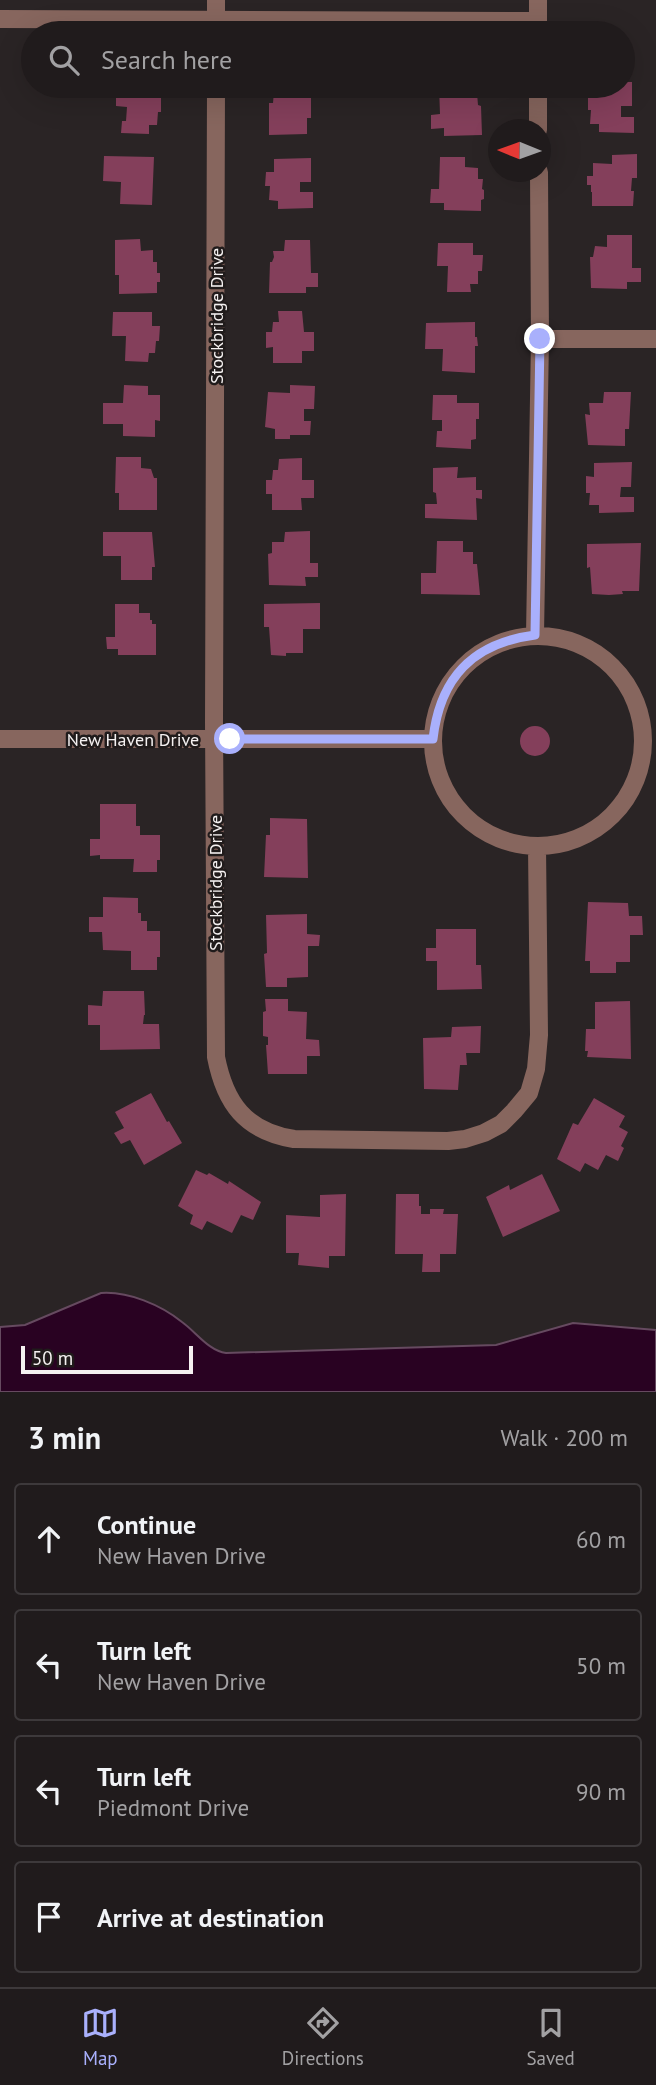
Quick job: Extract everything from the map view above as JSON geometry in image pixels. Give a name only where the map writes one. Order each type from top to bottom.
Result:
[{"type":"street","points":[[216,0],[216,21]]},
{"type":"street","points":[[538,0],[538,21]]},
{"type":"street","points":[[0,19],[62,21]]},
{"type":"street","name":"Stockbridge Drive","points":[[216,98],[216,1057],[229,1100],[241,1115],[275,1136],[294,1139],[448,1141],[484,1133],[501,1124],[529,1093],[536,1069],[537,846]]},
{"type":"street","points":[[538,98],[538,119]]},
{"type":"street","points":[[535,635],[540,339],[539,182]]},
{"type":"street","points":[[540,339],[656,339]]},
{"type":"street","points":[[535,635],[574,642],[620,674],[633,693],[649,760],[623,804],[606,822],[585,836],[561,844],[537,846],[512,843],[490,835],[455,805],[443,785],[435,762],[433,739],[441,701],[450,682],[463,667],[496,644],[535,635]]},
{"type":"street","name":"New Haven Drive","points":[[0,739],[433,739]]},
{"type":"shaded area","points":[[101,1293],[122,1294],[154,1305],[182,1322],[208,1345],[226,1353],[496,1345],[573,1323],[656,1330],[656,1392],[0,1392],[0,1327],[25,1325]]},
{"type":"building","points":[[116,98],[161,98],[157,125],[149,125],[149,134],[121,133],[122,121],[126,121],[127,107],[116,106]]},
{"type":"building","points":[[273,98],[311,98],[311,118],[307,118],[307,134],[269,135],[269,103],[273,103]]},
{"type":"building","points":[[439,98],[477,98],[478,105],[481,106],[482,135],[444,136],[444,128],[431,129],[431,115],[440,114]]},
{"type":"building","points":[[588,98],[632,98],[632,106],[621,106],[621,117],[634,117],[634,133],[599,132],[599,124],[590,124],[591,110],[588,110]]},
{"type":"building","points":[[637,154],[637,178],[632,178],[631,191],[634,191],[633,206],[592,206],[591,185],[587,185],[587,176],[593,176],[593,163],[612,164],[612,155]]},
{"type":"building","points":[[104,156],[154,157],[152,205],[120,204],[121,182],[103,181]]},
{"type":"building","points":[[440,157],[465,157],[465,167],[478,168],[478,179],[483,179],[484,190],[481,211],[444,210],[444,203],[430,203],[431,189],[439,189]]},
{"type":"building","points":[[311,158],[311,182],[300,182],[300,192],[313,192],[313,208],[278,209],[278,201],[269,200],[270,186],[265,186],[266,172],[274,172],[274,159]]},
{"type":"building","points":[[607,235],[632,235],[632,268],[641,268],[641,282],[627,282],[627,289],[591,288],[590,257],[593,257],[595,246],[607,247]]},
{"type":"building","points":[[140,239],[141,251],[153,250],[153,262],[157,262],[160,282],[157,282],[157,293],[119,294],[119,275],[115,275],[115,240]]},
{"type":"building","points":[[285,240],[310,240],[311,273],[318,273],[318,287],[306,287],[306,293],[269,293],[273,251],[284,251]]},
{"type":"building","points":[[438,243],[473,243],[473,255],[483,255],[482,271],[478,271],[478,284],[470,284],[471,292],[447,292],[448,266],[437,266]]},
{"type":"building","points":[[278,311],[302,311],[304,332],[314,332],[314,351],[302,351],[302,363],[273,363],[273,347],[266,348],[266,332],[272,332],[273,322],[279,322]]},
{"type":"building","points":[[113,312],[152,312],[152,326],[160,326],[159,341],[156,341],[155,353],[149,353],[148,362],[125,361],[126,336],[112,336]]},
{"type":"building","points":[[475,322],[478,346],[475,346],[475,373],[442,371],[443,349],[425,349],[426,323]]},
{"type":"building","points":[[124,385],[148,386],[148,395],[160,395],[160,421],[155,420],[155,437],[123,436],[123,424],[103,424],[103,403],[123,403]]},
{"type":"building","points":[[290,385],[315,386],[314,409],[304,409],[304,421],[311,421],[310,435],[290,435],[290,439],[275,439],[275,429],[265,427],[268,392],[290,393]]},
{"type":"building","points":[[604,392],[631,392],[625,446],[588,445],[585,414],[590,415],[589,403],[603,403]]},
{"type":"building","points":[[433,395],[457,395],[457,403],[479,403],[476,439],[471,440],[471,449],[436,447],[437,431],[442,431],[442,420],[432,420]]},
{"type":"building","points":[[116,457],[141,457],[141,468],[151,469],[154,478],[157,478],[157,510],[119,510],[119,493],[115,493]]},
{"type":"building","points":[[302,458],[302,480],[314,480],[314,498],[301,498],[302,510],[272,510],[272,494],[266,494],[266,480],[272,480],[273,470],[278,470],[279,459]]},
{"type":"building","points":[[632,462],[631,487],[621,487],[620,497],[634,497],[634,512],[599,513],[599,505],[589,505],[590,493],[586,493],[586,476],[594,477],[594,463]]},
{"type":"building","points":[[458,467],[457,478],[476,477],[476,490],[482,490],[482,499],[476,498],[477,520],[425,518],[425,504],[437,504],[436,493],[433,492],[433,468]]},
{"type":"building","points":[[310,531],[310,563],[318,563],[318,577],[305,577],[306,586],[269,585],[268,554],[272,553],[272,542],[284,542],[285,532]]},
{"type":"building","points":[[103,532],[152,532],[155,567],[152,567],[152,580],[121,580],[121,556],[103,556]]},
{"type":"building","points":[[437,541],[463,541],[463,552],[473,552],[480,595],[421,594],[421,573],[436,573]]},
{"type":"building","points":[[641,543],[639,591],[592,594],[590,567],[587,568],[587,544]]},
{"type":"building","points":[[320,603],[320,629],[303,629],[303,653],[271,655],[269,627],[264,627],[264,604]]},
{"type":"building","points":[[115,604],[139,604],[139,613],[150,613],[152,624],[156,624],[156,655],[118,655],[118,649],[107,649],[106,637],[115,637]]},
{"type":"building","points":[[535,726],[546,730],[550,741],[546,752],[535,756],[524,752],[520,741],[524,730]]},
{"type":"building","points":[[100,804],[136,804],[136,826],[140,826],[140,835],[160,835],[157,872],[133,872],[134,859],[100,859],[100,855],[90,856],[90,839],[100,839]]},
{"type":"building","points":[[270,818],[307,819],[308,878],[264,877],[266,835],[270,835]]},
{"type":"building","points":[[103,897],[138,898],[138,913],[141,913],[141,921],[147,921],[147,931],[160,931],[157,970],[131,970],[131,951],[103,950],[102,932],[89,932],[89,917],[103,917]]},
{"type":"building","points":[[588,902],[628,903],[629,916],[642,916],[643,935],[630,935],[630,962],[616,962],[616,973],[590,973],[590,961],[585,961]]},
{"type":"building","points":[[307,914],[307,934],[320,935],[319,946],[308,946],[308,977],[287,978],[287,987],[266,987],[266,915]]},
{"type":"building","points":[[436,929],[476,929],[476,965],[481,965],[482,989],[437,990],[437,961],[426,961],[426,948],[436,948]]},
{"type":"building","points":[[103,991],[144,991],[143,1024],[159,1024],[160,1049],[100,1050],[100,1025],[88,1025],[88,1005],[102,1006]]},
{"type":"building","points":[[265,999],[288,999],[288,1011],[307,1012],[306,1039],[319,1040],[320,1056],[307,1056],[307,1074],[268,1074],[268,1037],[263,1036]]},
{"type":"building","points":[[630,1001],[631,1059],[587,1057],[586,1029],[595,1029],[595,1002]]},
{"type":"building","points":[[481,1026],[480,1053],[466,1053],[467,1065],[460,1065],[458,1090],[424,1089],[423,1038],[451,1037],[452,1027]]},
{"type":"building","points":[[151,1093],[182,1143],[144,1165],[130,1140],[121,1144],[114,1133],[124,1128],[115,1112]]},
{"type":"building","points":[[594,1098],[625,1116],[619,1127],[628,1132],[618,1161],[606,1155],[598,1170],[585,1163],[580,1172],[557,1159],[573,1123],[578,1125]]},
{"type":"building","points":[[196,1170],[207,1175],[209,1173],[228,1184],[229,1181],[261,1202],[253,1220],[241,1215],[232,1233],[207,1221],[202,1230],[190,1224],[193,1215],[178,1206]]},
{"type":"building","points":[[542,1174],[560,1211],[503,1237],[486,1197],[509,1185],[510,1190]]},
{"type":"building","points":[[346,1194],[345,1256],[329,1256],[329,1268],[298,1265],[299,1253],[286,1253],[286,1215],[320,1217],[320,1195]]},
{"type":"building","points":[[396,1194],[419,1194],[421,1214],[430,1214],[430,1209],[444,1209],[443,1214],[458,1214],[456,1254],[440,1254],[440,1272],[422,1272],[423,1254],[395,1254]]},
{"type":"route","points":[[230,739],[433,739],[441,701],[450,682],[463,667],[496,644],[535,635],[540,339]]}]
